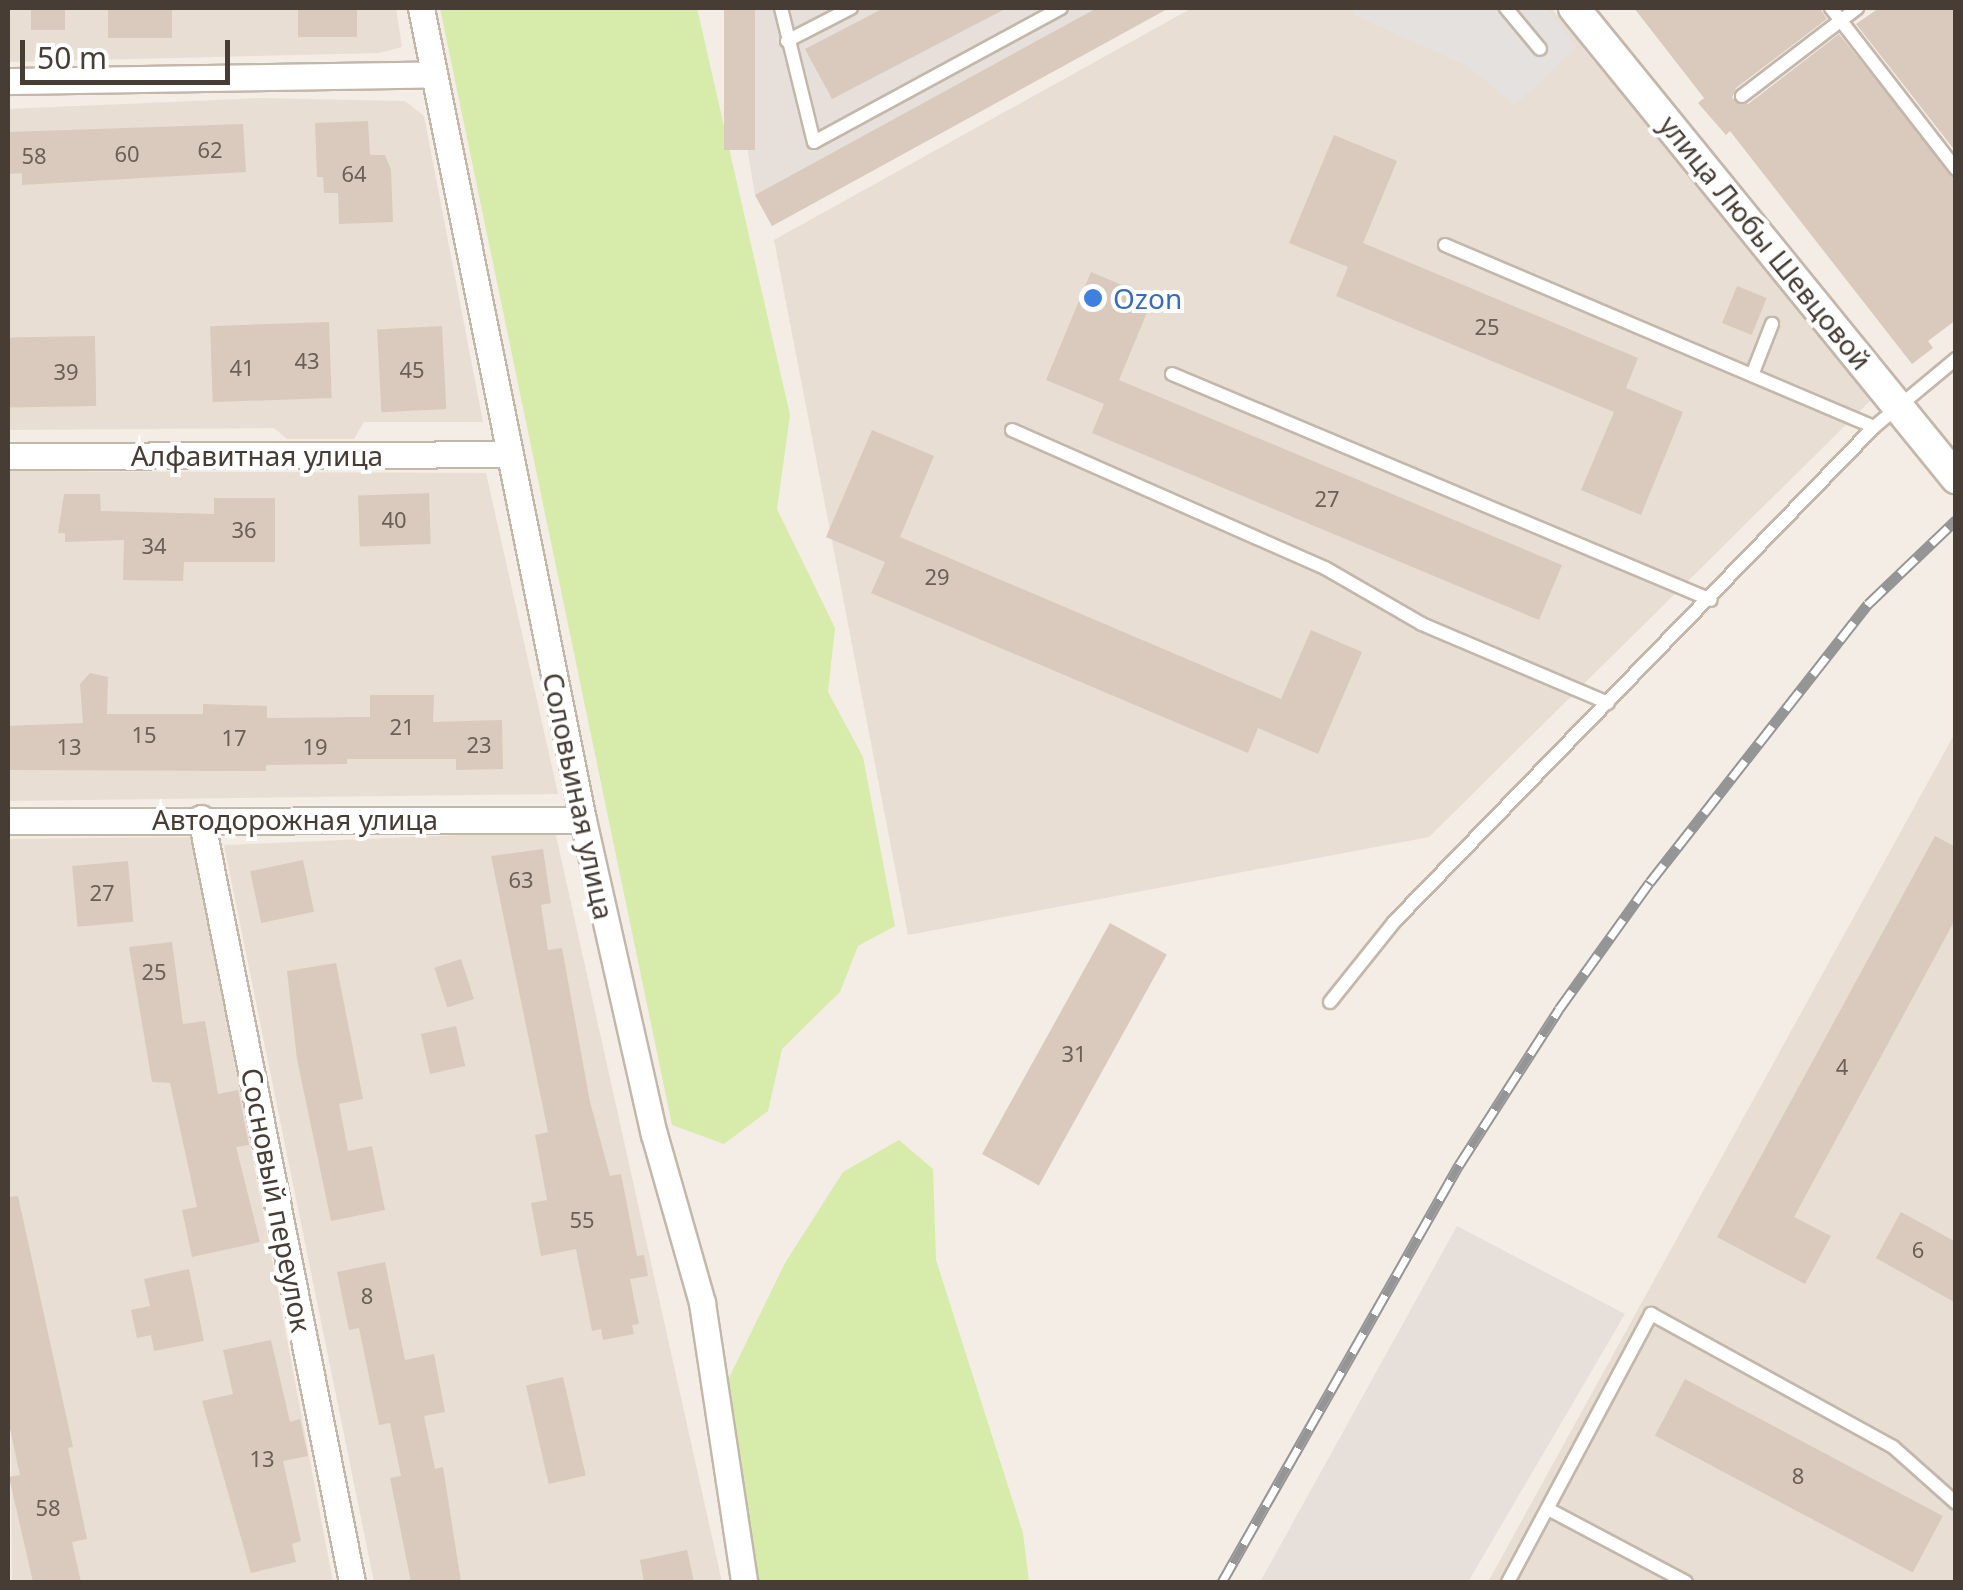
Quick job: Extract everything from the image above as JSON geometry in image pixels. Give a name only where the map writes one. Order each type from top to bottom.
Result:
[{"type":"street","name":"Соловьиная улица","points":[[421,8],[506,454],[583,820],[654,1134],[702,1303],[744,1582]]},
{"type":"street","name":"улица Любы Шевцовой","points":[[1574,8],[1956,478]]},
{"type":"street","points":[[8,82],[432,74]]},
{"type":"street","name":"Алфавитная улица","points":[[8,456],[506,454]]},
{"type":"street","name":"Сосновый переулок","points":[[202,818],[352,1582]]},
{"type":"street","name":"Автодорожная улица","points":[[8,821],[583,820]]},
{"type":"lane","points":[[782,8],[814,142],[1061,8]]},
{"type":"lane","points":[[787,41],[851,8]]},
{"type":"lane","points":[[1506,8],[1540,49]]},
{"type":"lane","points":[[1831,8],[1956,170]]},
{"type":"lane","points":[[1742,96],[1856,8]]},
{"type":"lane","points":[[1444,245],[1874,427]]},
{"type":"lane","points":[[1752,375],[1772,324]]},
{"type":"lane","points":[[1330,1002],[1394,922],[1874,427],[1956,359]]},
{"type":"lane","points":[[1172,374],[1710,600]]},
{"type":"lane","points":[[1012,430],[1325,568],[1422,624],[1608,702]]},
{"type":"lane","points":[[1508,1582],[1651,1314],[1893,1447],[1956,1503]]},
{"type":"lane","points":[[1548,1509],[1686,1582]]},
{"type":"shaded area","points":[[8,8],[396,8],[402,47],[379,53],[8,62]]},
{"type":"shaded area","points":[[724,8],[1169,8],[772,226],[755,195]]},
{"type":"shaded area","points":[[1192,8],[1551,8],[1871,400],[1429,837],[908,935],[774,240]]},
{"type":"shaded area","points":[[1353,8],[1546,8],[1577,47],[1515,105],[1467,66],[1354,15]]},
{"type":"shaded area","points":[[260,98],[405,101],[424,116],[483,422],[364,422],[354,439],[287,439],[274,428],[8,430],[8,109]]},
{"type":"shaded area","points":[[8,471],[486,473],[558,794],[8,801]]},
{"type":"shaded area","points":[[1955,733],[1955,1582],[1488,1582]]},
{"type":"shaded area","points":[[555,831],[722,1582],[374,1582],[224,845]]},
{"type":"shaded area","points":[[192,837],[333,1582],[12,1582],[8,839]]},
{"type":"shaded area","points":[[1457,1226],[1625,1314],[1468,1582],[1260,1582]]},
{"type":"green space","points":[[440,8],[697,8],[790,415],[777,509],[835,628],[828,692],[863,757],[895,926],[858,946],[840,992],[782,1049],[768,1111],[724,1144],[672,1125]]},
{"type":"green space","points":[[899,1140],[933,1169],[936,1260],[1023,1533],[1029,1582],[757,1582],[724,1388],[785,1263],[843,1172]]},
{"type":"building","points":[[31,8],[65,8],[65,30],[31,30]]},
{"type":"building","points":[[108,8],[172,8],[172,38],[108,38]]},
{"type":"building","points":[[298,8],[357,8],[357,37],[298,37]]},
{"type":"building","points":[[724,8],[755,8],[755,150],[724,150]]},
{"type":"building","points":[[884,8],[1007,8],[832,99],[805,49]]},
{"type":"building","points":[[1097,8],[1169,8],[772,226],[755,195]]},
{"type":"building","points":[[1634,8],[1820,8],[1827,19],[1736,88],[1732,98],[1748,104],[1839,34],[1956,179],[1956,320],[1928,341],[1933,348],[1912,364],[1730,131],[1726,135],[1698,103],[1704,98]]},
{"type":"building","points":[[1879,8],[1956,8],[1956,152],[1856,24]]},
{"type":"building","points":[[368,121],[370,155],[385,155],[391,170],[393,222],[339,224],[338,193],[324,193],[323,177],[317,177],[315,123]]},
{"type":"building","points":[[243,124],[246,172],[22,185],[22,173],[9,174],[8,132]]},
{"type":"building","points":[[1334,135],[1397,161],[1363,243],[1638,358],[1626,388],[1683,412],[1641,515],[1581,490],[1614,412],[1336,296],[1348,267],[1289,243]]},
{"type":"building","points":[[1091,272],[1153,298],[1119,380],[1562,565],[1539,620],[1092,433],[1104,404],[1046,380]]},
{"type":"building","points":[[1737,286],[1767,298],[1752,335],[1722,323]]},
{"type":"building","points":[[329,322],[332,398],[213,402],[210,326]]},
{"type":"building","points":[[442,326],[446,409],[381,412],[377,329]]},
{"type":"building","points":[[95,336],[96,406],[9,408],[8,338]]},
{"type":"building","points":[[872,430],[934,456],[900,537],[1281,699],[1311,630],[1362,652],[1318,754],[1258,728],[1248,753],[871,593],[885,562],[826,537]]},
{"type":"building","points":[[429,493],[431,544],[360,546],[358,495]]},
{"type":"building","points":[[64,494],[100,494],[101,511],[214,514],[214,498],[275,498],[275,562],[184,562],[183,581],[123,580],[124,540],[65,542],[65,533],[58,533]]},
{"type":"building","points":[[90,673],[108,677],[107,714],[203,714],[203,704],[267,706],[267,718],[370,717],[370,695],[434,695],[433,722],[502,720],[503,769],[456,770],[456,759],[347,759],[347,764],[266,765],[266,771],[8,770],[8,726],[83,723],[80,684]]},
{"type":"building","points":[[1935,836],[1956,847],[1956,918],[1794,1217],[1831,1236],[1805,1284],[1717,1237]]},
{"type":"building","points":[[543,849],[551,903],[541,905],[548,950],[562,948],[590,1102],[610,1176],[621,1174],[637,1256],[644,1255],[648,1276],[630,1279],[639,1324],[632,1325],[634,1334],[603,1340],[601,1329],[592,1331],[576,1249],[541,1256],[531,1203],[547,1200],[535,1135],[548,1132],[491,856]]},
{"type":"building","points":[[303,860],[314,912],[261,923],[250,871]]},
{"type":"building","points":[[128,861],[133,922],[78,927],[72,866]]},
{"type":"building","points":[[1110,923],[1167,955],[1039,1185],[982,1154]]},
{"type":"building","points":[[172,942],[183,1024],[205,1021],[218,1094],[238,1090],[249,1145],[236,1147],[260,1242],[192,1257],[182,1210],[197,1207],[170,1083],[152,1082],[129,947]]},
{"type":"building","points":[[461,959],[474,999],[447,1008],[434,968]]},
{"type":"building","points":[[336,963],[363,1099],[339,1104],[348,1151],[372,1146],[385,1210],[331,1221],[297,1059],[287,971]]},
{"type":"building","points":[[456,1026],[465,1066],[430,1074],[421,1034]]},
{"type":"building","points":[[18,1196],[73,1447],[68,1448],[87,1539],[72,1542],[81,1582],[33,1582],[9,1477],[20,1475],[8,1420],[8,1197]]},
{"type":"building","points":[[1901,1212],[1956,1242],[1956,1303],[1876,1258]]},
{"type":"building","points":[[385,1262],[405,1360],[434,1354],[445,1412],[424,1416],[435,1469],[443,1467],[461,1582],[411,1582],[390,1478],[401,1476],[390,1423],[379,1425],[359,1328],[349,1330],[337,1272]]},
{"type":"building","points":[[189,1269],[204,1341],[154,1351],[151,1335],[137,1338],[131,1310],[150,1306],[144,1279]]},
{"type":"building","points":[[271,1340],[290,1422],[300,1419],[308,1456],[283,1461],[301,1541],[292,1544],[296,1562],[251,1573],[202,1401],[233,1394],[223,1350]]},
{"type":"building","points":[[563,1377],[586,1475],[549,1484],[526,1386]]},
{"type":"building","points":[[1685,1379],[1943,1516],[1913,1573],[1655,1436]]},
{"type":"building","points":[[687,1550],[694,1582],[644,1582],[640,1560]]},
{"type":"railway","points":[[1222,1582],[1459,1165],[1559,1009],[1650,882],[1868,604],[1956,520]]},
{"type":"place","name":"Ozon","points":[[1093,298]]}]
